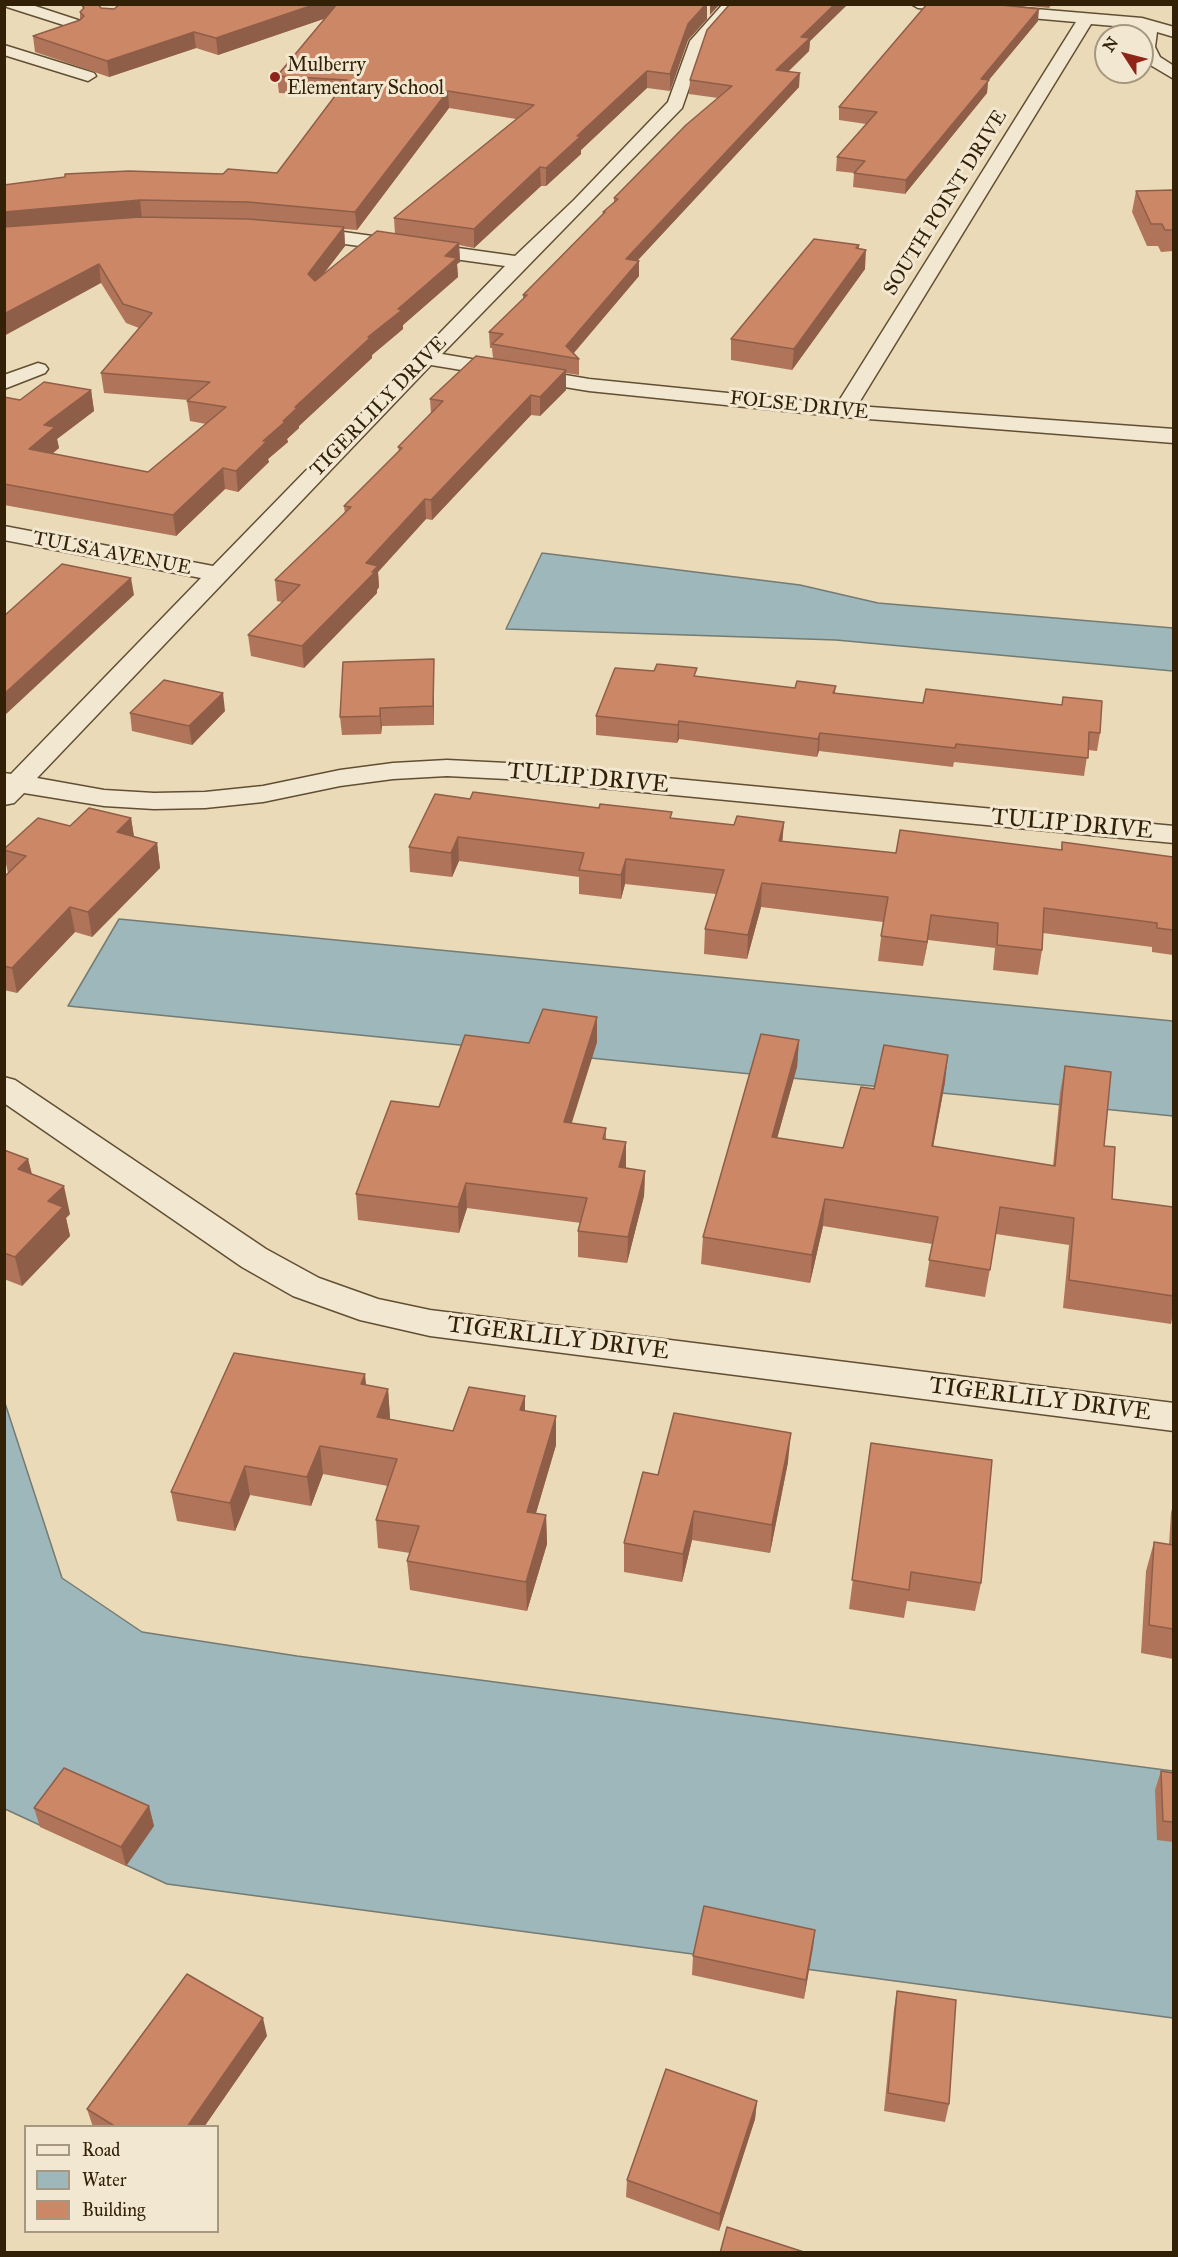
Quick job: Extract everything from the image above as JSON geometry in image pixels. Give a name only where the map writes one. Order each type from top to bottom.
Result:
[{"type":"street","points":[[12,4],[72,30]]},
{"type":"street","name":"TIGERLILY DRIVE","points":[[9,787],[219,574],[519,262],[580,204],[676,104],[698,41],[732,4]]},
{"type":"street","points":[[918,4],[1171,27]]},
{"type":"street","name":"SOUTH POINT DRIVE","points":[[843,411],[1086,19]]},
{"type":"street","points":[[1142,23],[1149,31],[1147,47],[1153,60],[1173,74]]},
{"type":"street","points":[[8,51],[35,45]]},
{"type":"street","points":[[8,51],[88,76]]},
{"type":"street","points":[[281,231],[352,238],[519,262]]},
{"type":"street","name":"FOLSE DRIVE","points":[[426,358],[589,385],[843,411],[1173,436]]},
{"type":"street","points":[[4,383],[38,369]]},
{"type":"street","name":"TULSA AVENUE","points":[[4,533],[219,574]]},
{"type":"street","name":"TULIP DRIVE","points":[[9,787],[105,798],[154,801],[205,800],[263,794],[340,778],[393,771],[447,768],[507,771],[1173,835]]},
{"type":"street","name":"TIGERLILY DRIVE","points":[[4,1087],[254,1258],[306,1287],[373,1311],[430,1323],[1173,1417]]},
{"type":"water","points":[[542,553],[800,585],[878,603],[1173,628],[1173,671],[836,640],[506,629]]},
{"type":"water","points":[[119,919],[1173,1021],[1173,1116],[68,1006]]},
{"type":"water","points":[[4,1400],[62,1578],[142,1632],[297,1656],[1173,1771],[1173,2018],[167,1884],[5,1809]]},
{"type":"building","points":[[98,4],[101,8],[114,9],[120,4],[316,4],[216,38],[194,32],[107,61],[33,36],[80,20],[84,16],[80,12],[84,8],[82,5]]},
{"type":"building","points":[[337,4],[706,4],[688,24],[670,74],[647,71],[546,168],[540,167],[474,229],[394,218],[534,105],[448,91],[355,212],[248,202],[140,200],[4,212],[4,185],[65,177],[65,174],[129,171],[223,174],[228,169],[277,173],[347,80],[277,76]]},
{"type":"building","points":[[730,4],[835,4],[801,37],[810,38],[776,70],[800,73],[626,259],[639,261],[566,346],[579,359],[492,344],[503,334],[489,332],[527,295],[523,295],[618,199],[614,198],[686,125],[732,86],[690,80],[707,30]]},
{"type":"building","points":[[927,4],[992,4],[1039,9],[981,79],[989,80],[906,180],[854,173],[865,161],[837,157],[877,112],[839,107]]},
{"type":"building","points":[[1173,190],[1173,230],[1165,230],[1162,224],[1151,224],[1136,191]]},
{"type":"building","points":[[140,217],[248,219],[344,227],[308,274],[315,281],[377,231],[459,243],[445,256],[457,258],[398,309],[402,310],[368,337],[370,338],[295,407],[297,408],[283,421],[286,421],[263,441],[267,441],[236,471],[223,468],[173,515],[4,484],[4,397],[20,400],[44,382],[91,390],[44,425],[55,427],[29,449],[148,472],[226,407],[187,401],[210,382],[101,373],[152,313],[123,304],[99,264],[4,314],[4,227]]},
{"type":"building","points":[[814,239],[859,245],[856,248],[866,250],[794,349],[731,339]]},
{"type":"building","points":[[476,356],[566,370],[540,397],[531,395],[431,500],[425,499],[366,563],[378,566],[372,572],[375,572],[302,646],[248,635],[300,585],[275,580],[351,507],[344,506],[402,448],[398,447],[443,401],[430,399]]},
{"type":"building","points":[[62,564],[131,578],[4,694],[4,616]]},
{"type":"building","points":[[434,659],[433,706],[380,708],[380,716],[340,717],[343,662]]},
{"type":"building","points":[[657,664],[697,668],[694,676],[795,688],[797,681],[836,686],[833,693],[923,703],[926,689],[1062,705],[1063,697],[1102,701],[1100,733],[1089,732],[1088,758],[956,744],[955,748],[820,733],[818,739],[679,721],[678,725],[596,716],[615,668],[654,671]]},
{"type":"building","points":[[164,680],[223,693],[189,726],[130,713]]},
{"type":"building","points":[[473,792],[599,808],[600,804],[672,812],[670,818],[734,825],[737,816],[784,822],[779,841],[896,853],[900,830],[1062,850],[1062,842],[1173,857],[1173,930],[1157,928],[1157,923],[1044,908],[1042,950],[997,945],[998,923],[931,915],[927,942],[881,936],[888,897],[762,883],[748,935],[705,929],[724,870],[626,859],[621,875],[579,870],[584,853],[458,837],[451,853],[409,847],[435,794],[470,799]]},
{"type":"building","points":[[89,808],[131,818],[117,832],[157,843],[88,912],[70,907],[12,968],[4,966],[4,877],[26,856],[4,849],[38,818],[70,826]]},
{"type":"building","points":[[543,1009],[597,1017],[564,1122],[606,1128],[603,1139],[626,1142],[619,1167],[645,1171],[628,1237],[578,1231],[587,1198],[466,1183],[458,1207],[356,1194],[391,1101],[439,1107],[465,1035],[529,1043]]},
{"type":"building","points":[[761,1034],[799,1040],[772,1137],[843,1148],[861,1087],[874,1089],[884,1045],[948,1055],[932,1146],[1055,1166],[1065,1066],[1111,1072],[1104,1146],[1115,1147],[1112,1199],[1173,1207],[1173,1296],[1069,1280],[1074,1218],[1000,1207],[990,1270],[929,1260],[938,1217],[825,1199],[812,1255],[703,1237]]},
{"type":"building","points":[[4,1150],[28,1159],[18,1169],[64,1186],[48,1201],[63,1207],[15,1257],[4,1253]]},
{"type":"building","points":[[234,1353],[365,1374],[361,1384],[388,1389],[377,1417],[453,1431],[469,1387],[525,1396],[520,1410],[556,1416],[527,1512],[546,1515],[526,1582],[407,1561],[419,1526],[376,1520],[397,1459],[320,1446],[307,1477],[245,1466],[230,1503],[171,1492]]},
{"type":"building","points":[[674,1413],[791,1433],[772,1525],[694,1511],[683,1554],[624,1543],[643,1472],[658,1475]]},
{"type":"building","points":[[871,1443],[992,1460],[981,1583],[911,1572],[909,1590],[852,1580]]},
{"type":"building","points":[[1154,1542],[1173,1545],[1173,1629],[1149,1625]]},
{"type":"building","points":[[64,1768],[149,1806],[121,1847],[34,1808]]},
{"type":"building","points":[[1161,1771],[1173,1773],[1173,1822],[1163,1821]]},
{"type":"building","points":[[704,1906],[815,1930],[806,1980],[693,1956]]},
{"type":"building","points":[[187,1974],[263,2018],[188,2125],[113,2125],[87,2109]]},
{"type":"building","points":[[897,1991],[956,2000],[949,2104],[888,2093]]},
{"type":"building","points":[[666,2069],[757,2101],[720,2214],[627,2180]]},
{"type":"building","points":[[727,2227],[807,2253],[720,2253]]},
{"type":"place","name":"Mulberry Elementary School","points":[[275,77]]}]
